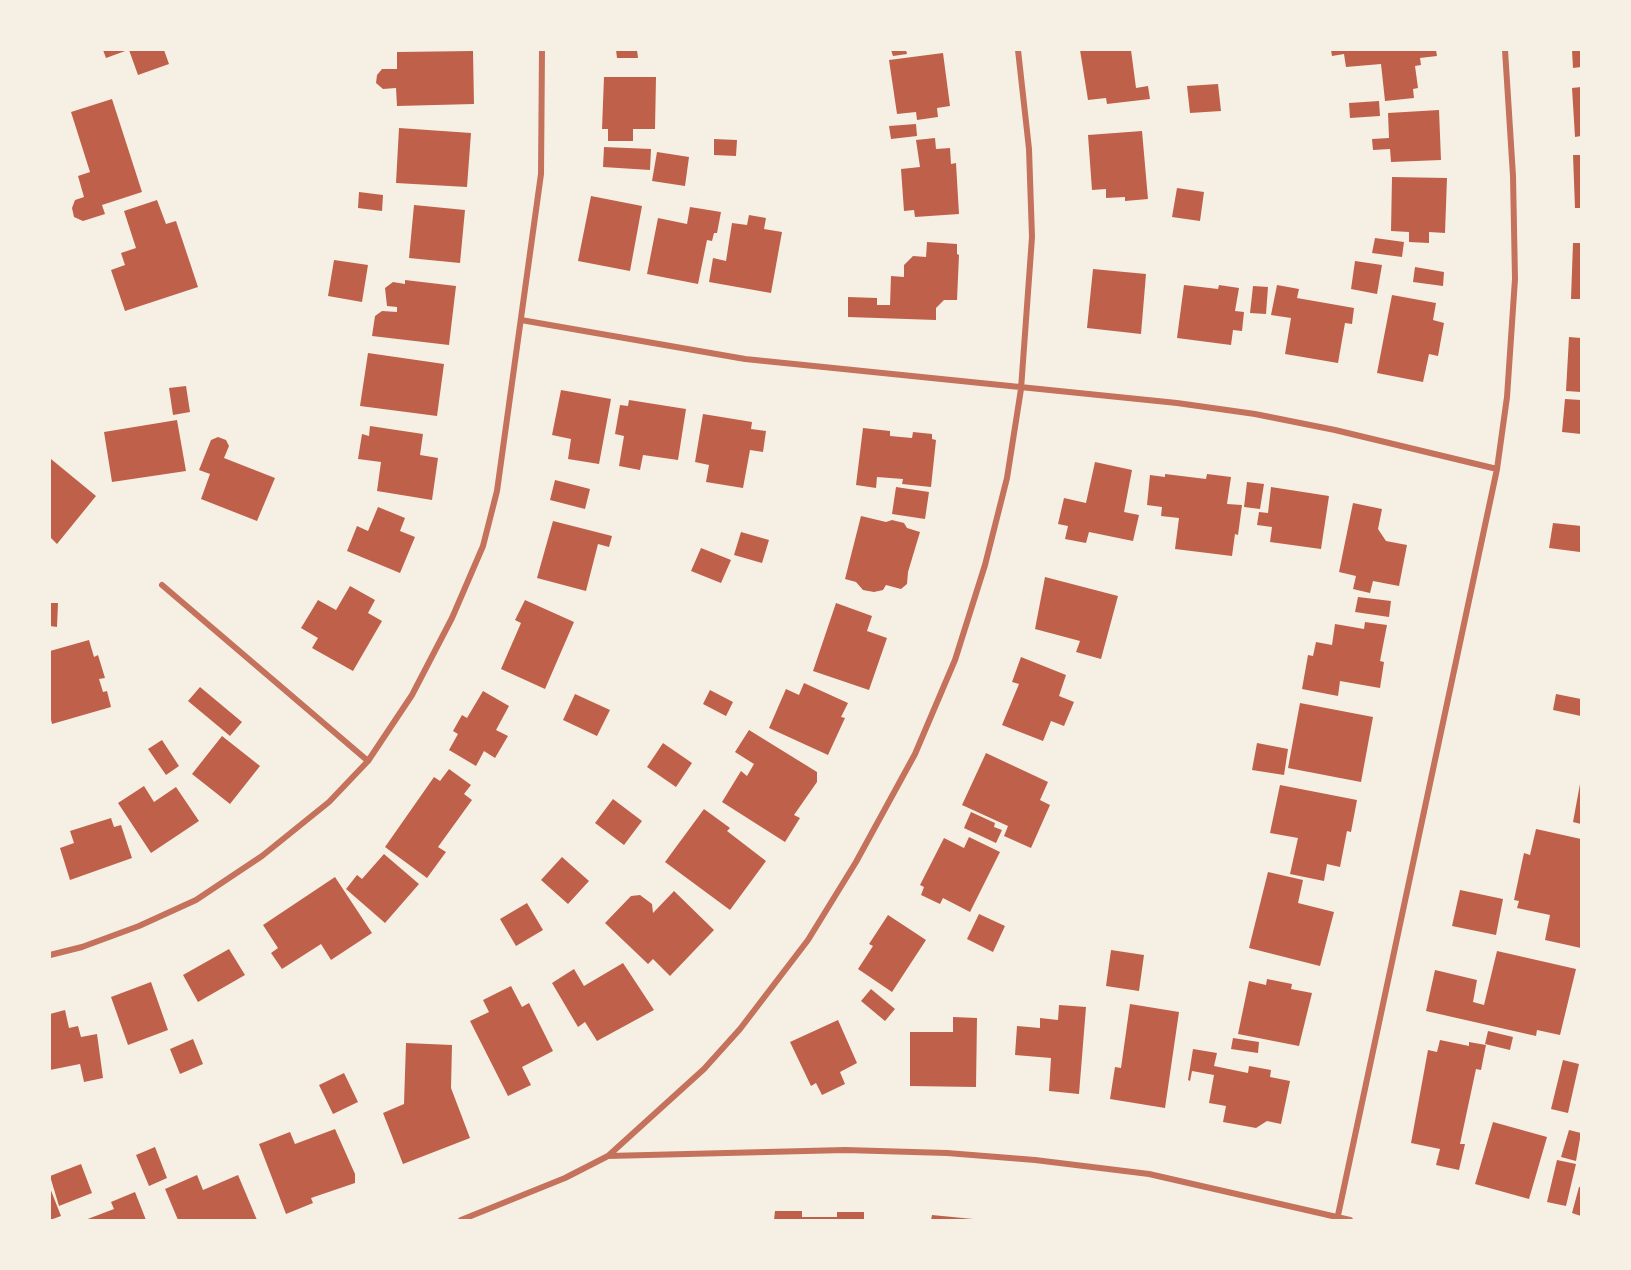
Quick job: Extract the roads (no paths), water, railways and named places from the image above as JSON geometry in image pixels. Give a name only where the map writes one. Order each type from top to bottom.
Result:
[{"type":"street","points":[[50,955],[82,947],[139,926],[196,900],[279,842],[329,802],[368,761],[412,695],[452,618],[483,546],[497,491],[541,174],[542,50]]},
{"type":"street","points":[[461,1221],[534,1192],[608,1156],[704,1069],[740,1029],[808,940],[856,862],[915,754],[956,660],[985,565],[1007,478],[1022,389],[1032,237],[1029,149],[1018,50]]},
{"type":"street","points":[[1338,1219],[1497,469],[1508,397],[1515,279],[1513,176],[1505,50]]},
{"type":"street","points":[[521,320],[745,359],[1177,403],[1255,414],[1335,430],[1497,469]]},
{"type":"street","points":[[162,585],[368,761]]},
{"type":"street","points":[[608,1156],[845,1150],[947,1153],[1035,1160],[1149,1174],[1350,1221]]}]
